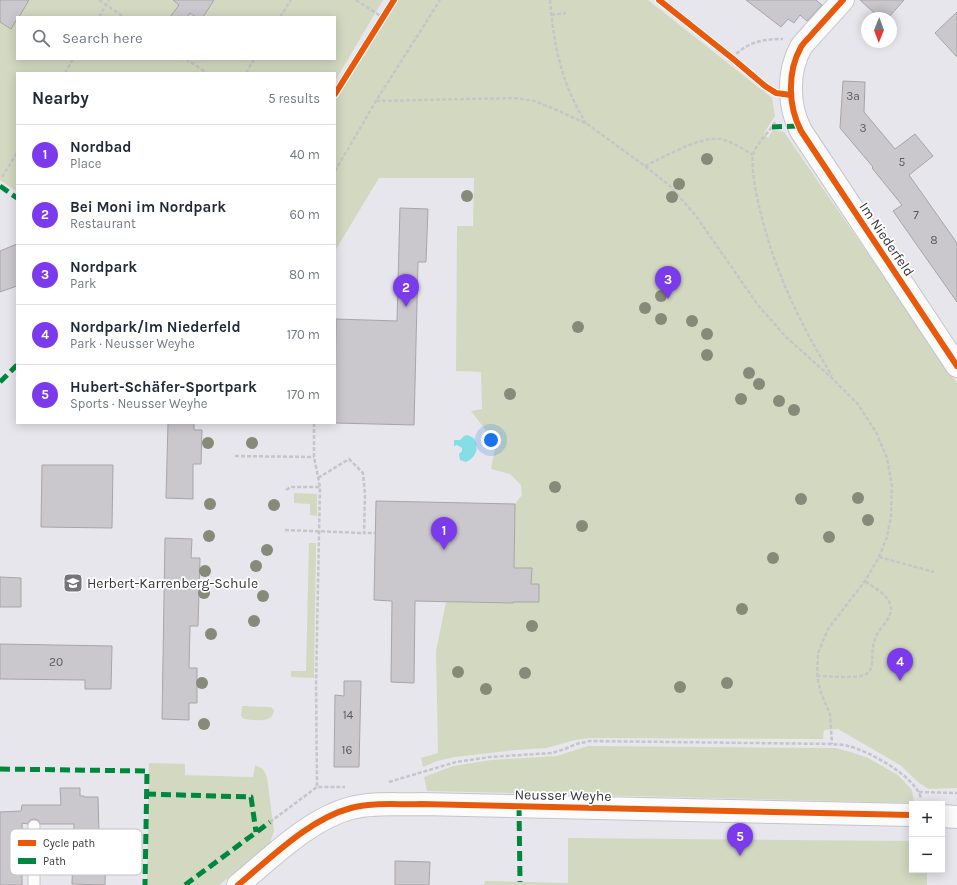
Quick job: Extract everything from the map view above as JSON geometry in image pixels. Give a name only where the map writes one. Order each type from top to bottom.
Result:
[{"type":"street","points":[[801,46],[843,0]]},
{"type":"street","name":"Im Niederfeld","points":[[801,46],[794,65],[791,95],[794,116],[798,126],[957,366]]},
{"type":"street","name":"Neusser Weyhe","points":[[238,885],[294,839],[318,822],[351,808],[368,805],[421,804],[909,815]]},
{"type":"street","points":[[945,816],[957,816]]},
{"type":"path","points":[[99,0],[122,16]]},
{"type":"path","points":[[99,16],[109,0]]},
{"type":"path","points":[[281,16],[291,0]]},
{"type":"path","points":[[356,0],[382,17]]},
{"type":"path","points":[[336,169],[376,101],[440,0]]},
{"type":"path","points":[[550,0],[555,44],[562,72],[573,99],[587,124]]},
{"type":"path","points":[[551,15],[566,13]]},
{"type":"path","points":[[732,58],[740,49],[767,39],[790,40],[801,46]]},
{"type":"path","points":[[66,72],[72,60]]},
{"type":"path","points":[[188,60],[206,72]]},
{"type":"path","points":[[247,72],[253,60]]},
{"type":"path","points":[[376,101],[514,98],[535,101],[587,124],[670,186],[696,216],[749,293],[785,336],[834,380],[860,409],[876,432],[887,458],[892,486],[892,516],[887,537],[879,557],[865,581],[828,629],[818,653],[817,676],[821,693],[830,714],[832,744]]},
{"type":"path","points":[[777,119],[758,144],[753,155],[756,192],[765,231],[778,272],[809,337],[834,380]]},
{"type":"path","points":[[645,166],[703,139],[720,139],[753,155]]},
{"type":"path","points":[[2,177],[16,154]]},
{"type":"path","points":[[314,424],[314,457],[320,487],[316,685],[317,787]]},
{"type":"path","points":[[235,456],[314,457]]},
{"type":"path","points":[[318,478],[349,459],[363,473],[365,494],[364,533]]},
{"type":"path","points":[[286,490],[291,487],[320,487]]},
{"type":"path","points":[[285,530],[375,533]]},
{"type":"path","points":[[879,557],[934,572]]},
{"type":"path","points":[[817,676],[859,676],[866,674],[871,669],[873,661],[872,649],[876,637],[890,617],[892,610],[886,597],[865,581]]},
{"type":"path","points":[[388,783],[456,762],[490,757],[552,753],[565,750],[576,744],[590,741],[832,744],[846,745],[860,750],[897,770],[907,778],[919,792],[921,801]]},
{"type":"path","points":[[270,822],[317,787],[352,787]]},
{"type":"path","points":[[919,792],[957,793]]},
{"type":"green space","points":[[0,0],[383,0],[336,79],[336,72],[16,72],[16,191],[0,180]]},
{"type":"green space","points":[[396,0],[648,0],[772,98],[775,116],[764,133],[768,138],[773,130],[784,132],[957,383],[957,788],[929,789],[919,783],[900,765],[838,729],[824,730],[823,739],[590,738],[575,740],[547,748],[455,757],[437,761],[423,767],[421,758],[438,753],[436,651],[446,602],[539,602],[539,585],[531,584],[532,568],[514,568],[515,504],[522,495],[521,485],[510,474],[491,469],[495,448],[491,437],[471,411],[482,409],[481,372],[456,371],[457,226],[473,226],[474,178],[379,178],[336,249],[336,99]]},
{"type":"green space","points":[[294,493],[317,494],[317,516],[310,515],[310,504],[294,503]]},
{"type":"green space","points":[[309,543],[316,543],[314,678],[291,677],[291,671],[306,671]]},
{"type":"green space","points":[[242,706],[271,707],[274,710],[273,714],[267,719],[244,719],[241,716]]},
{"type":"green space","points":[[588,746],[836,748],[868,758],[898,775],[912,790],[914,801],[909,801],[909,803],[427,791],[424,777],[453,766],[491,760],[557,756]]},
{"type":"green space","points":[[149,763],[185,764],[185,775],[253,777],[255,765],[263,769],[267,777],[274,831],[269,846],[219,885],[147,885]]},
{"type":"green space","points":[[568,838],[909,841],[909,873],[927,873],[927,885],[484,885],[485,881],[568,883]]},
{"type":"water","points":[[467,435],[474,438],[477,449],[473,458],[466,462],[460,460],[459,454],[462,451],[462,448],[457,445],[454,446],[454,440],[460,440]]},
{"type":"building","points":[[0,0],[29,0],[20,16],[16,16],[16,21],[11,29],[0,22]]},
{"type":"building","points":[[173,0],[214,0],[204,16],[194,16],[190,13],[188,16],[171,16],[179,5]]},
{"type":"building","points":[[746,0],[816,0],[822,5],[807,21],[800,15],[794,23],[788,19],[781,27]]},
{"type":"building","points":[[860,0],[904,0],[893,12],[873,12]]},
{"type":"building","points":[[957,12],[957,57],[935,33]]},
{"type":"building","points":[[843,81],[865,82],[864,112],[895,149],[915,134],[933,156],[909,175],[957,243],[957,302],[893,211],[902,205],[872,168],[873,167],[840,128]]},
{"type":"building","points":[[400,208],[428,209],[426,262],[418,262],[414,425],[336,423],[336,319],[397,321]]},
{"type":"building","points":[[16,244],[16,286],[0,292],[0,251]]},
{"type":"building","points":[[168,424],[194,424],[194,430],[202,430],[201,464],[193,464],[193,499],[166,498]]},
{"type":"building","points":[[42,465],[113,465],[112,528],[41,527]]},
{"type":"building","points":[[376,501],[515,504],[514,568],[532,568],[531,584],[539,584],[539,602],[513,603],[415,601],[414,683],[391,682],[392,601],[374,600]]},
{"type":"building","points":[[165,538],[192,539],[191,558],[200,558],[198,626],[190,626],[189,668],[197,668],[197,703],[189,703],[189,720],[162,719]]},
{"type":"building","points":[[0,577],[21,578],[21,607],[0,607]]},
{"type":"building","points":[[0,644],[112,646],[111,689],[85,689],[85,680],[0,679]]},
{"type":"building","points":[[344,681],[361,681],[359,767],[334,767],[335,695],[344,696]]},
{"type":"building","points":[[60,788],[80,788],[80,796],[98,797],[99,829],[74,829],[74,824],[40,824],[38,820],[34,819],[30,820],[28,824],[22,823],[22,829],[10,829],[10,875],[22,875],[22,885],[0,885],[0,812],[21,811],[22,805],[61,805]]},
{"type":"building","points":[[395,861],[430,862],[429,885],[395,885]]},
{"type":"building","points":[[72,875],[105,875],[105,885],[72,884]]},
{"type":"marked path","points":[[772,127],[798,126]]},
{"type":"marked path","points":[[0,186],[16,197]]},
{"type":"marked path","points":[[0,382],[16,366]]},
{"type":"marked path","points":[[0,769],[147,771],[145,885]]},
{"type":"marked path","points":[[146,794],[251,797],[256,832]]},
{"type":"marked path","points":[[519,806],[520,882]]},
{"type":"marked path","points":[[185,885],[270,822]]},
{"type":"cycle path","points":[[336,92],[394,0]]},
{"type":"cycle path","points":[[659,0],[765,86],[776,93],[791,95]]},
{"type":"cycle path","points":[[843,0],[804,43],[796,57],[791,78],[791,89],[797,121],[801,131],[957,366]]},
{"type":"cycle path","points":[[238,885],[305,830],[335,813],[368,805],[421,804],[909,815]]},
{"type":"place","name":"Nordpark","points":[[668,299]]},
{"type":"place","name":"Bei Moni im Nordpark","points":[[406,307]]},
{"type":"place","name":"Nordbad","points":[[444,550]]},
{"type":"place","name":"Herbert-Karrenberg-Schule","points":[[73,583]]},
{"type":"place","name":"Nordpark/Im Niederfeld","points":[[900,681]]},
{"type":"place","name":"Hubert-Schäfer-Sportpark","points":[[740,856]]}]
